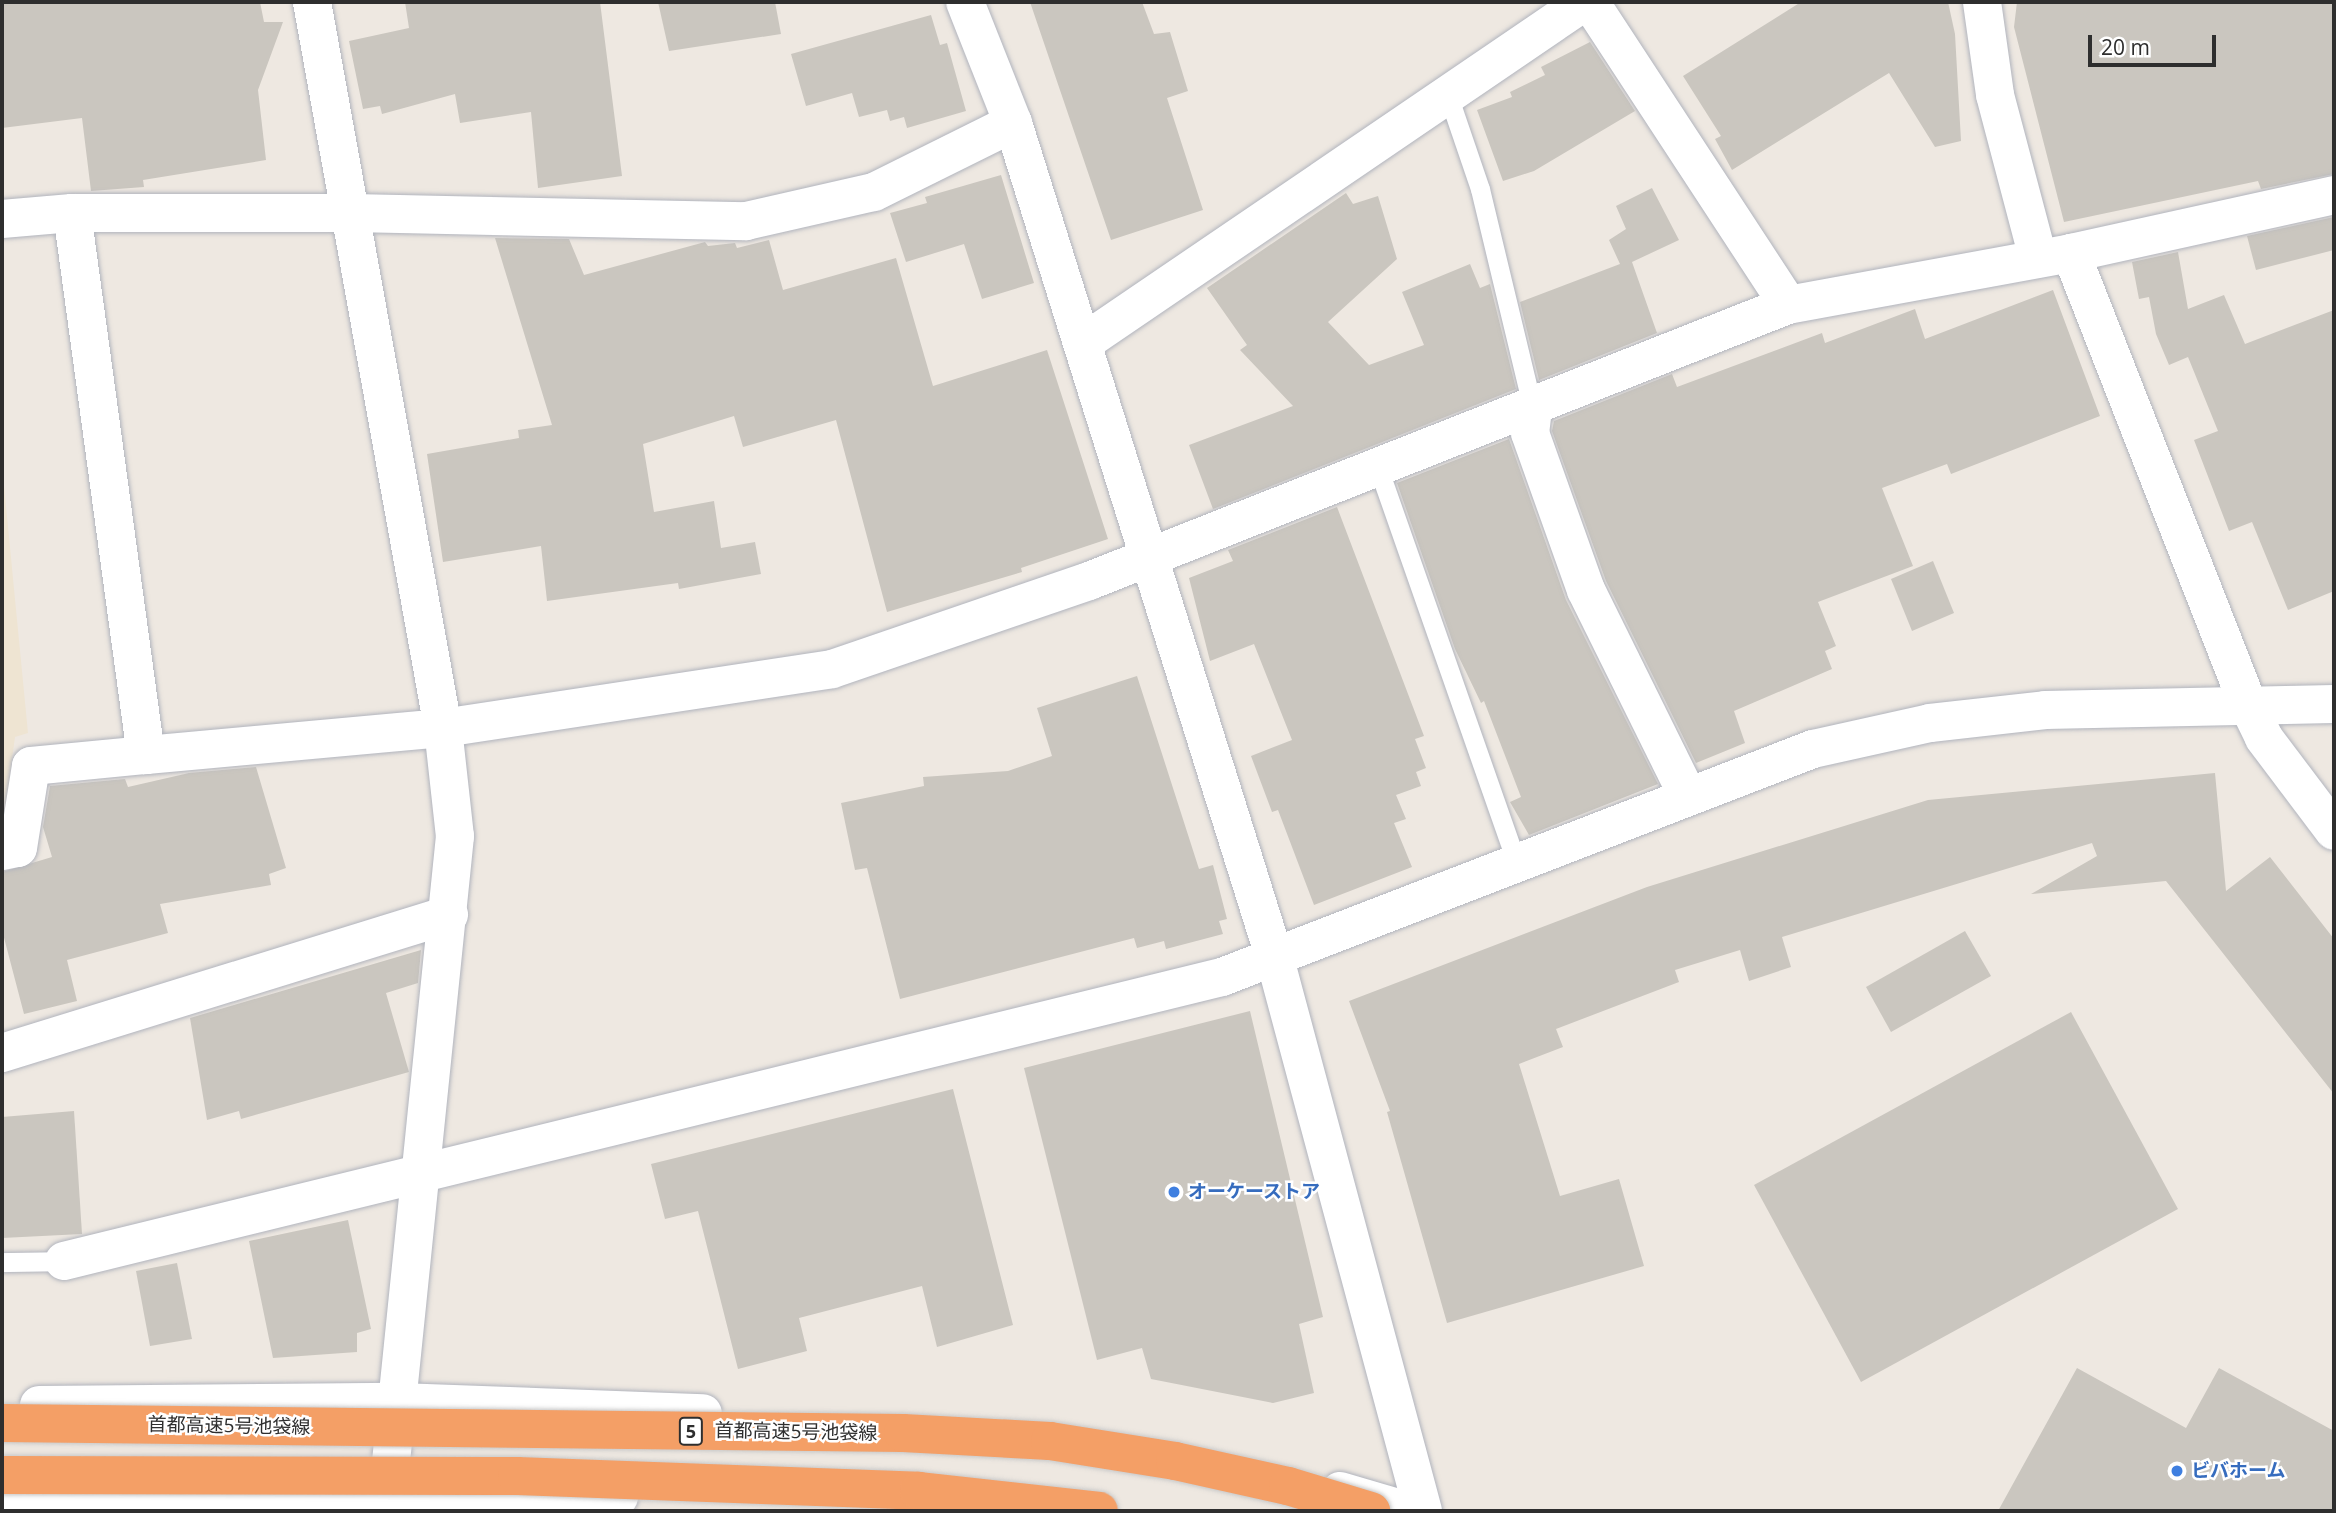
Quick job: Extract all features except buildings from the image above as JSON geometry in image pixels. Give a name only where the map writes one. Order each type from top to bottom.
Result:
[{"type":"highway","name":"首都高速5号池袋線","points":[[2,1423],[903,1433],[1050,1441],[1175,1461],[1288,1486],[1371,1511]]},
{"type":"highway","points":[[2,1475],[517,1476],[919,1491],[1098,1511]]},
{"type":"street","points":[[312,2],[443,728],[455,836],[387,1504]]},
{"type":"street","points":[[965,2],[1013,123],[1083,343],[1146,558],[1275,959],[1423,1511]]},
{"type":"street","points":[[1083,343],[1447,92],[1584,2]]},
{"type":"street","points":[[1590,2],[1788,305]]},
{"type":"street","points":[[1982,2],[1995,95],[2054,256],[2264,738],[2334,831]]},
{"type":"street","points":[[2,219],[72,212],[352,213],[746,221],[874,192],[1013,123]]},
{"type":"street","points":[[2,851],[18,848],[31,766],[443,728],[832,669],[1146,558],[1533,409],[1788,305],[2054,256],[2334,195]]},
{"type":"street","points":[[72,212],[146,755]]},
{"type":"street","points":[[1533,409],[1530,433],[1586,590],[1688,796]]},
{"type":"street","points":[[64,1261],[1222,977],[1275,959],[1516,860],[1813,749],[1930,723],[2045,710],[2250,709],[2334,704]]},
{"type":"street","points":[[2,1053],[449,915]]},
{"type":"street","points":[[2,1405],[398,1402],[971,1422],[1114,1435],[1251,1464],[1408,1511]]},
{"type":"street","points":[[2,1501],[387,1504],[831,1499],[1017,1511]]},
{"type":"lane","points":[[1447,92],[1480,188],[1533,409]]},
{"type":"lane","points":[[1378,467],[1516,860]]},
{"type":"lane","points":[[2,1262],[64,1261]]},
{"type":"shaded area","points":[[2,465],[28,733],[15,737],[2,832]]},
{"type":"place","name":"オーケーストア","points":[[1174,1192]]},
{"type":"place","name":"ビバホーム","points":[[2177,1471]]}]
